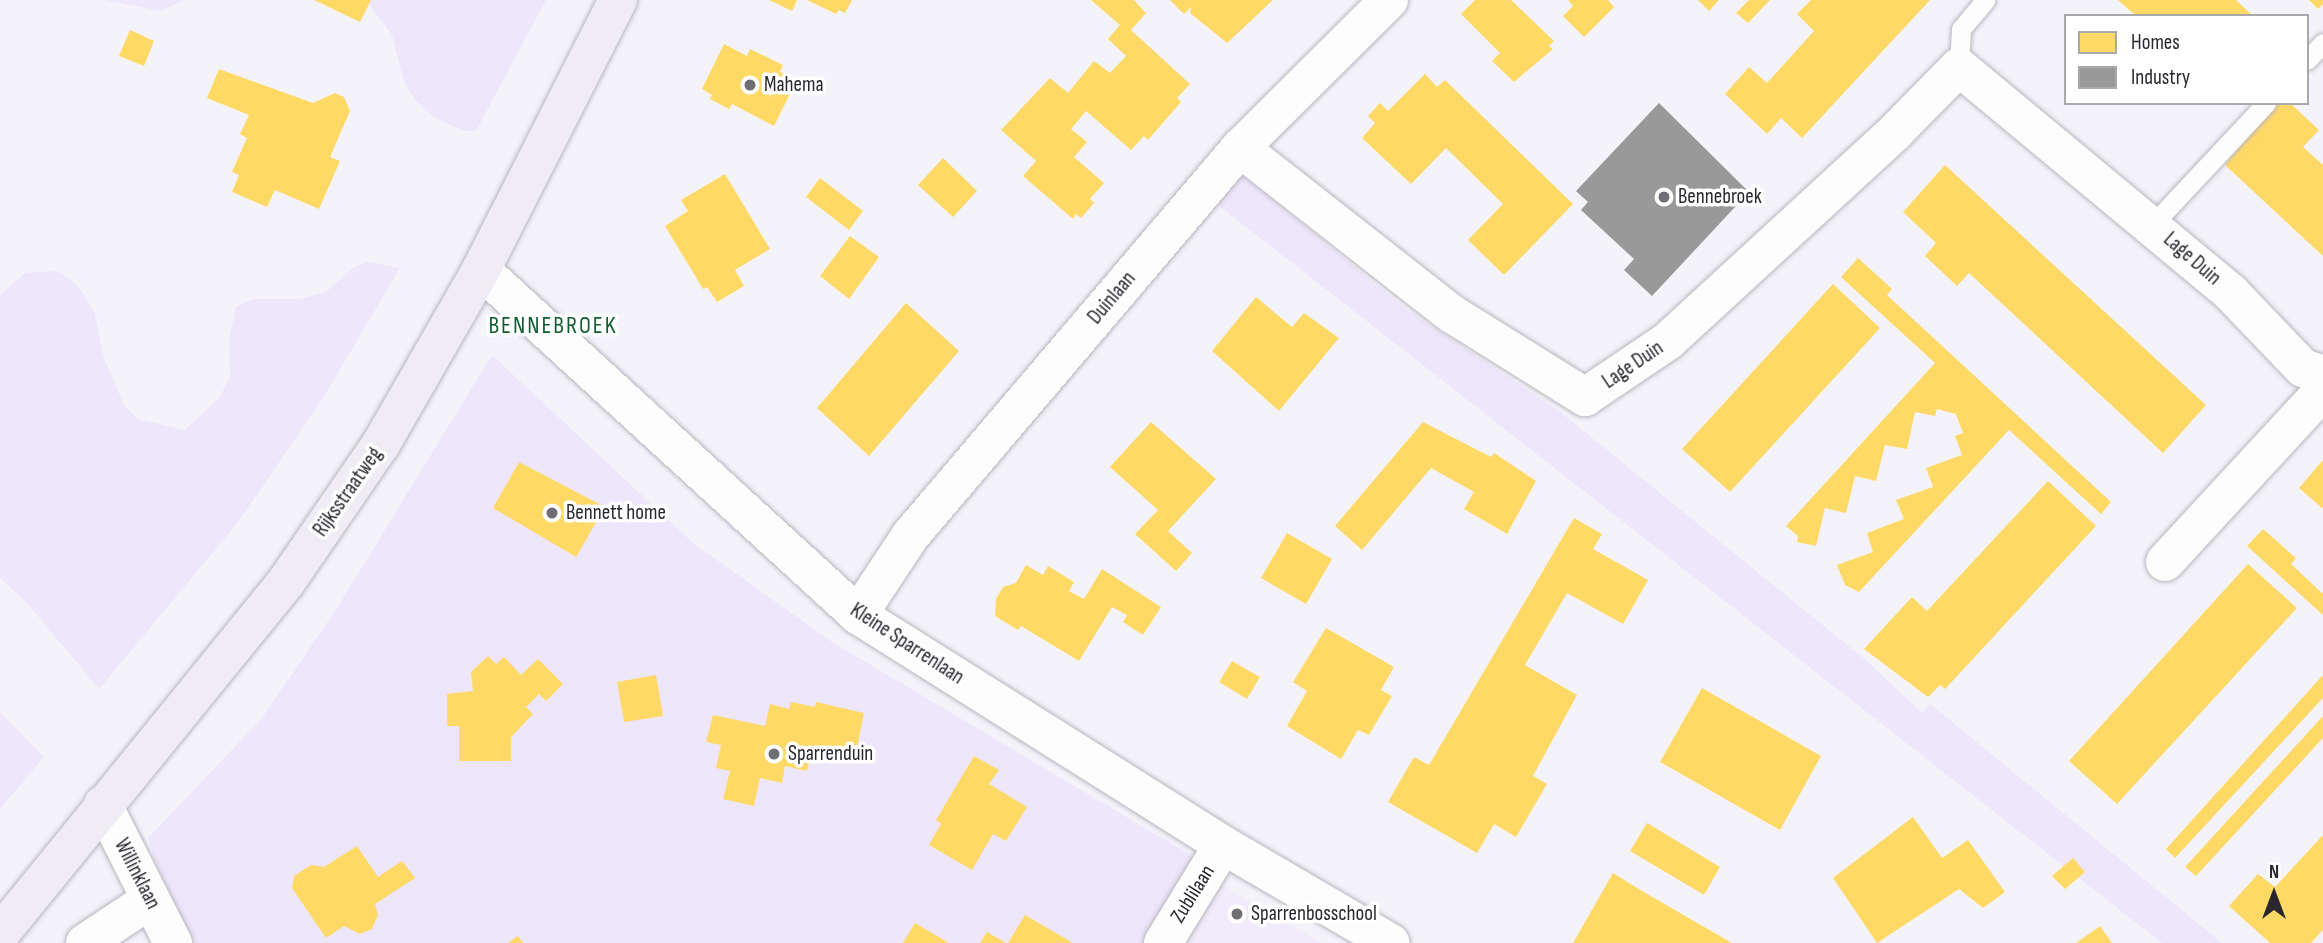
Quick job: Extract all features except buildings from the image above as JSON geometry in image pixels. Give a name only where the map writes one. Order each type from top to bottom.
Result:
[{"type":"main road","name":"Rijksstraatweg","points":[[0,934],[286,582],[382,444],[481,270],[618,0]]},
{"type":"street","name":"Duinlaan","points":[[858,615],[911,535],[1240,148],[1389,0]]},
{"type":"street","name":"Lage Duin","points":[[1240,148],[1452,314],[1585,397],[1668,341],[1895,132],[1959,67],[2231,293],[2303,368],[2323,376]]},
{"type":"street","name":"Kleine Sparrenlaan","points":[[481,270],[858,615],[1223,845],[1391,943]]},
{"type":"street","points":[[2165,562],[2323,391]]},
{"type":"street","name":"Willinklaan","points":[[103,805],[173,943]]},
{"type":"street","name":"Zublilaan","points":[[1163,943],[1223,845]]},
{"type":"street","points":[[85,943],[150,900]]},
{"type":"lane","points":[[1959,67],[1961,29],[1985,0]]},
{"type":"lane","points":[[2309,58],[2323,43]]},
{"type":"lane","points":[[2152,225],[2264,105]]},
{"type":"shaded area","points":[[105,0],[185,0],[160,11]]},
{"type":"shaded area","points":[[366,0],[546,0],[476,131],[464,131],[435,118],[416,101],[404,82],[392,35]]},
{"type":"shaded area","points":[[1239,172],[1407,310],[1559,411],[1867,661],[1922,713],[1930,704],[2222,943],[2162,943],[1213,201]]},
{"type":"shaded area","points":[[368,262],[400,268],[323,398],[239,521],[99,689],[27,603],[0,578],[0,295],[25,273],[58,271],[79,287],[94,311],[104,358],[124,405],[138,419],[185,430],[220,397],[230,376],[229,340],[236,307],[253,299],[300,299],[326,292],[354,267]]},
{"type":"shaded area","points":[[492,355],[693,543],[832,642],[1194,857],[1143,943],[195,943],[166,892],[148,838],[262,718],[337,608]]},
{"type":"shaded area","points":[[0,712],[44,757],[0,809]]},
{"type":"shaded area","name":"Sparrenbosschool","points":[[1221,885],[1321,943],[1185,943]]},
{"type":"place","name":"Mahema","points":[[750,85]]},
{"type":"place","name":"Bennebroek","points":[[1664,197]]},
{"type":"place","name":"Bennett home","points":[[552,513]]},
{"type":"place","name":"Sparrenduin","points":[[774,754]]},
{"type":"place","name":"Sparrenbosschool","points":[[1237,914]]},
{"type":"district","name":"BENNEBROEK","points":[[553,326]]}]
